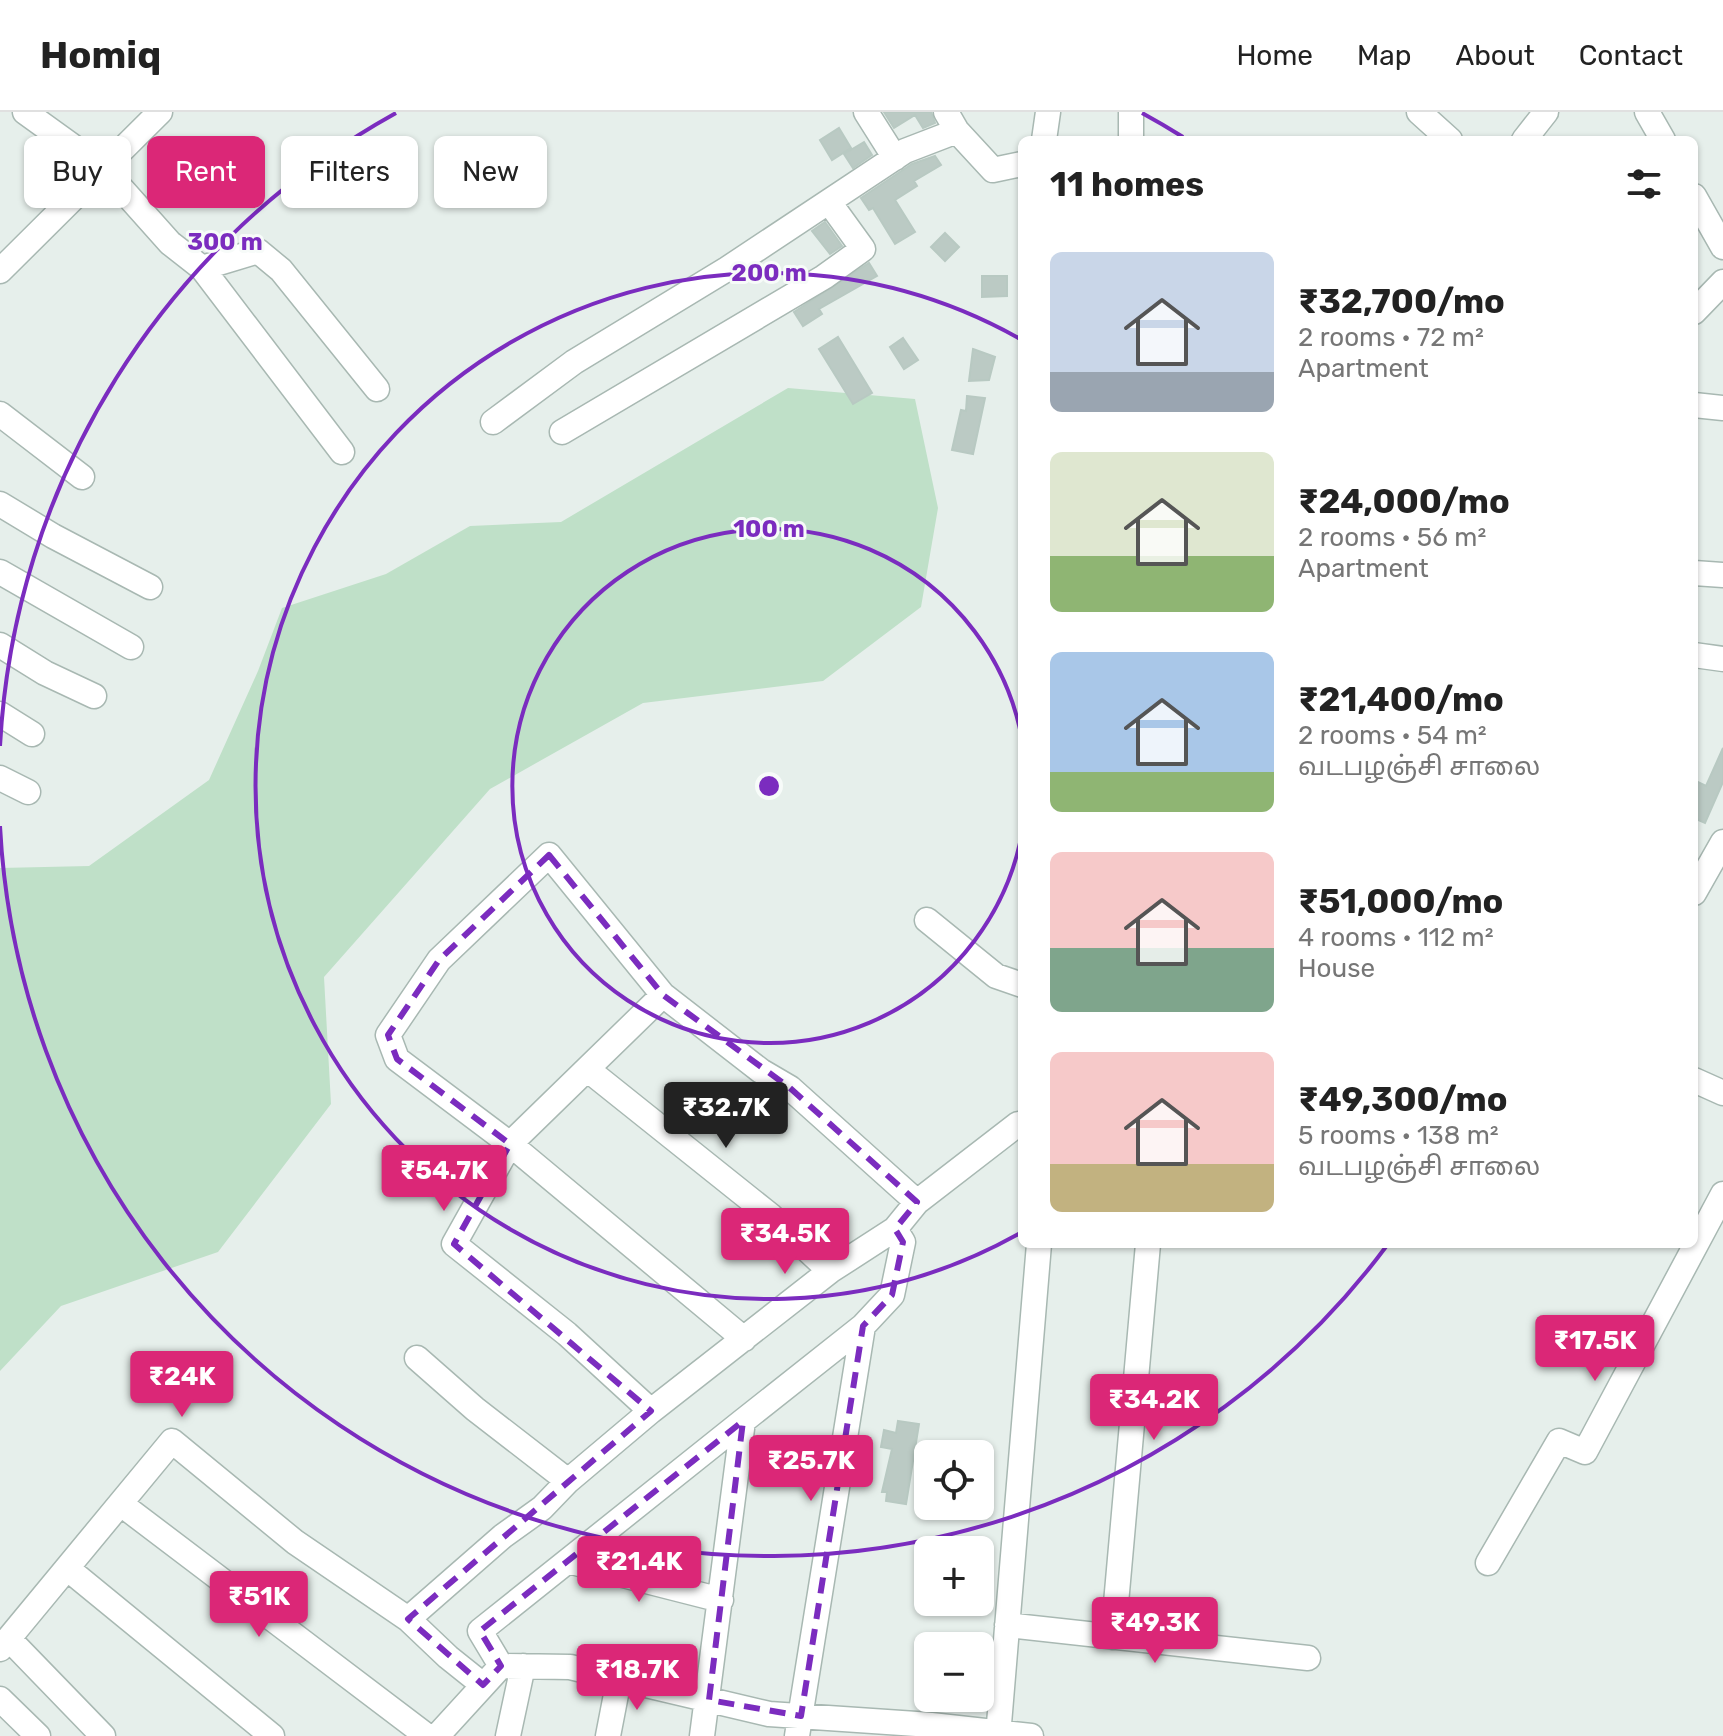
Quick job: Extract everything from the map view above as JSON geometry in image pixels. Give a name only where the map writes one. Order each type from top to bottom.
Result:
[{"type":"street","points":[[25,112],[58,136]]},
{"type":"street","points":[[131,142],[160,112]]},
{"type":"street","points":[[866,112],[895,158]]},
{"type":"street","points":[[1045,136],[1048,112]]},
{"type":"street","points":[[1131,112],[1131,136]]},
{"type":"street","points":[[1419,112],[1446,136]]},
{"type":"street","points":[[1527,136],[1546,112]]},
{"type":"street","points":[[1647,112],[1661,136]]},
{"type":"street","points":[[493,422],[574,362],[727,269],[952,122],[993,170],[1018,165]]},
{"type":"street","points":[[131,199],[170,243],[202,268],[342,452]]},
{"type":"street","points":[[562,432],[824,277],[863,249],[829,202]]},
{"type":"street","points":[[1698,203],[1723,247]]},
{"type":"street","points":[[0,271],[64,208]]},
{"type":"street","points":[[202,268],[258,251],[281,270],[377,389]]},
{"type":"street","points":[[1698,308],[1723,282]]},
{"type":"street","points":[[1698,405],[1723,408]]},
{"type":"street","points":[[0,414],[82,477]]},
{"type":"street","points":[[0,504],[150,587]]},
{"type":"street","points":[[0,572],[131,647]]},
{"type":"street","points":[[1698,573],[1723,575]]},
{"type":"street","points":[[0,645],[45,673],[94,696]]},
{"type":"street","points":[[1698,656],[1723,659]]},
{"type":"street","points":[[0,714],[32,734]]},
{"type":"street","points":[[0,778],[28,792]]},
{"type":"street","points":[[1698,886],[1723,842]]},
{"type":"street","points":[[744,1339],[510,1144],[397,1059],[388,1035],[439,960],[549,855],[663,995],[761,1071],[790,1088],[917,1202]]},
{"type":"street","points":[[927,920],[996,976],[1018,984]]},
{"type":"street","points":[[651,1411],[567,1334],[454,1244],[510,1144],[663,995]]},
{"type":"street","points":[[587,1069],[771,1216],[830,1271]]},
{"type":"street","points":[[1698,1082],[1723,1093]]},
{"type":"street","points":[[408,1619],[503,1536],[542,1508],[568,1481],[651,1411],[830,1271],[895,1229],[917,1202],[1018,1124]]},
{"type":"street","points":[[1698,1241],[1723,1194]]},
{"type":"street","points":[[508,1736],[512,1666],[480,1631],[863,1326],[892,1295],[903,1242],[895,1229]]},
{"type":"street","points":[[998,1734],[1039,1248]]},
{"type":"street","points":[[1113,1637],[1148,1248]]},
{"type":"street","points":[[1488,1563],[1559,1441],[1585,1452],[1694,1248]]},
{"type":"street","points":[[799,1726],[863,1326]]},
{"type":"street","points":[[417,1358],[475,1409],[568,1481]]},
{"type":"street","points":[[702,1736],[743,1421]]},
{"type":"street","points":[[103,1736],[4,1644],[172,1441],[295,1542],[408,1619],[483,1685]]},
{"type":"street","points":[[121,1504],[427,1736]]},
{"type":"street","points":[[568,1561],[721,1600]]},
{"type":"street","points":[[68,1569],[259,1732]]},
{"type":"street","points":[[1007,1625],[1308,1658]]},
{"type":"street","points":[[437,1736],[483,1685],[512,1666],[570,1667],[769,1714],[799,1726],[1031,1736]]},
{"type":"street","points":[[608,1736],[619,1679]]},
{"type":"street","points":[[0,1699],[38,1736]]},
{"type":"highlighted area","points":[[549,855],[663,995],[790,1088],[917,1202],[895,1229],[903,1242],[892,1295],[863,1326],[801,1716],[709,1700],[743,1421],[480,1631],[501,1666],[483,1685],[408,1619],[651,1411],[454,1244],[510,1144],[397,1059],[388,1035],[439,960]]},
{"type":"green space","points":[[788,388],[915,399],[938,508],[921,607],[823,681],[643,703],[490,789],[324,977],[331,1104],[218,1252],[61,1306],[0,1371],[0,868],[89,866],[209,780],[258,671],[282,608],[386,574],[470,526],[561,522]]},
{"type":"building","points":[[884,112],[931,112],[935,123],[923,128],[915,115],[894,128]]},
{"type":"building","points":[[839,128],[851,148],[832,160],[820,140]]},
{"type":"building","points":[[864,142],[872,155],[853,168],[844,154]]},
{"type":"building","points":[[935,156],[941,165],[914,181],[917,186],[895,200],[915,232],[895,244],[873,208],[869,210],[861,198],[912,164]]},
{"type":"building","points":[[825,222],[842,246],[830,254],[812,231]]},
{"type":"building","points":[[945,233],[959,247],[945,261],[931,247]]},
{"type":"building","points":[[869,263],[877,276],[819,309],[822,314],[803,326],[794,312]]},
{"type":"building","points":[[982,276],[1007,276],[1007,296],[982,297]]},
{"type":"building","points":[[838,337],[872,393],[853,404],[819,349]]},
{"type":"building","points":[[903,338],[918,360],[904,369],[890,347]]},
{"type":"building","points":[[973,349],[995,357],[989,380],[969,381]]},
{"type":"building","points":[[967,396],[985,398],[973,454],[952,450],[961,410],[966,411]]},
{"type":"building","points":[[1723,748],[1723,782],[1705,823],[1698,820],[1698,782],[1706,786]]},
{"type":"building","points":[[898,1421],[919,1424],[906,1504],[886,1501],[887,1492],[882,1492],[892,1449],[881,1447],[884,1430],[896,1433]]}]
